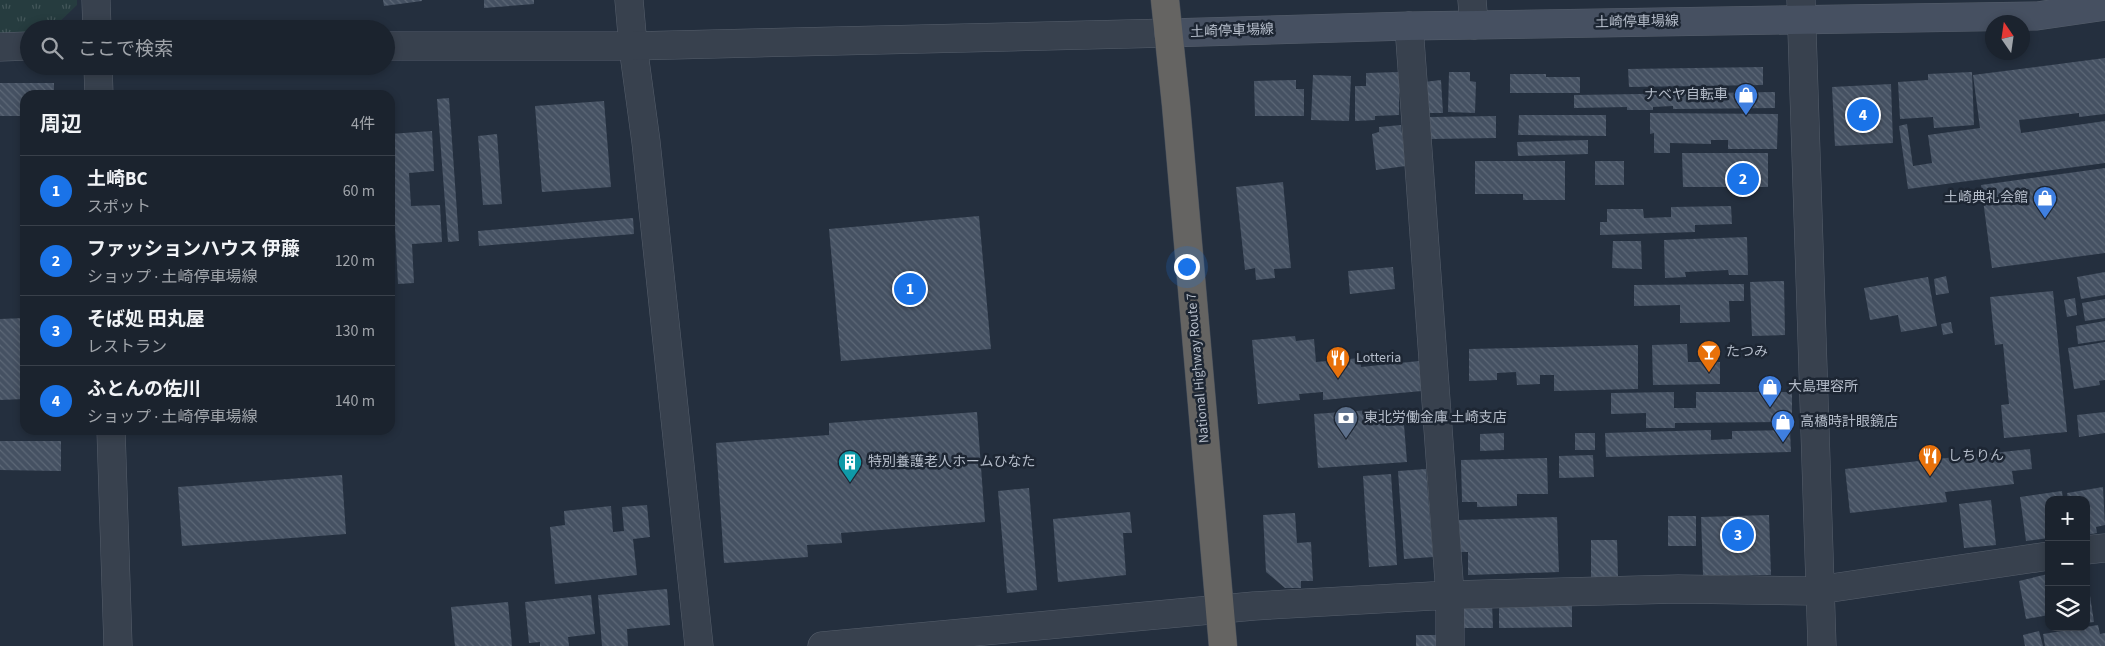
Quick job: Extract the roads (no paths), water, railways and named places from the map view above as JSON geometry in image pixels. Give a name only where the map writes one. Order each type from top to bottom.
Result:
[{"type":"highway","name":"National Highway Route 7","points":[[1165,0],[1176,105],[1223,646]]},
{"type":"main road","name":"土崎停車場線","points":[[1168,33],[1408,26],[1473,12],[1801,10],[2037,16],[2105,6]]},
{"type":"street","points":[[96,0],[97,20]]},
{"type":"street","points":[[629,0],[646,142],[698,646]]},
{"type":"street","points":[[1801,10],[1822,646]]},
{"type":"street","points":[[1408,26],[1450,595],[1450,646]]},
{"type":"street","points":[[395,46],[633,46],[1168,33]]},
{"type":"street","points":[[0,46],[20,46]]},
{"type":"street","points":[[98,75],[99,90]]},
{"type":"street","points":[[111,435],[118,646]]},
{"type":"street","points":[[2090,550],[2105,548]]},
{"type":"street","points":[[822,646],[916,642],[1219,609],[1450,595],[1678,589],[1820,590],[2045,557]]},
{"type":"place","name":"ふとんの佐川","points":[[1863,115]]},
{"type":"place","name":"ナベヤ自転車","points":[[1746,116]]},
{"type":"place","name":"ファッションハウス 伊藤","points":[[1743,179]]},
{"type":"place","name":"土崎典礼会館","points":[[2045,219]]},
{"type":"place","name":"土崎BC","points":[[910,289]]},
{"type":"place","name":"たつみ","points":[[1709,373]]},
{"type":"place","name":"Lotteria","points":[[1338,379]]},
{"type":"place","name":"大島理容所","points":[[1770,408]]},
{"type":"place","name":"東北労働金庫 土崎支店","points":[[1346,439]]},
{"type":"place","name":"高橋時計眼鏡店","points":[[1783,443]]},
{"type":"place","name":"しちりん","points":[[1930,477]]},
{"type":"place","name":"特別養護老人ホームひなた","points":[[850,483]]},
{"type":"place","name":"そば処 田丸屋","points":[[1738,535]]}]
